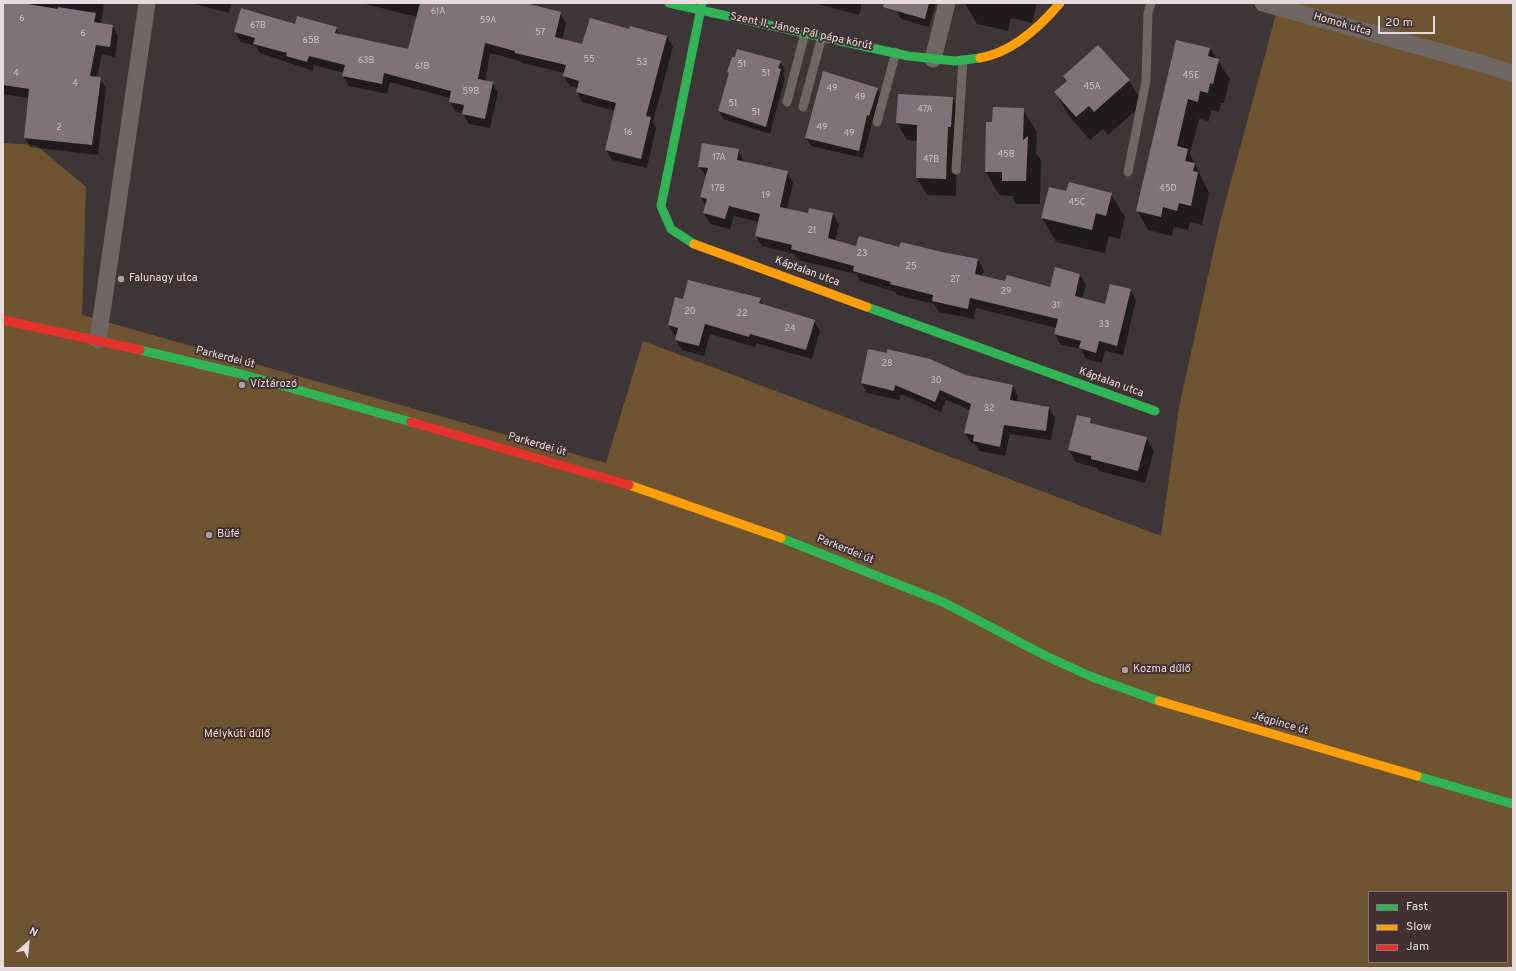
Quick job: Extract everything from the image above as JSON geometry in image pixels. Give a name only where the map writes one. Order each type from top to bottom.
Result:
[{"type":"street","points":[[98,340],[147,3]]},
{"type":"street","name":"Szent II. János Pál pápa körút","points":[[669,3],[701,7],[805,33],[896,52],[933,59],[963,60],[970,60],[1000,52],[1023,40],[1043,24],[1060,3]]},
{"type":"street","points":[[933,59],[946,3]]},
{"type":"street","name":"Homok utca","points":[[1263,3],[1488,65],[1513,74]]},
{"type":"street","name":"Káptalan utca","points":[[701,7],[661,206],[671,229],[689,242],[1155,411]]},
{"type":"street","name":"Parkerdei út","points":[[3,320],[98,340],[241,374],[581,470],[676,500],[815,550],[943,602],[1044,655]]},
{"type":"street","name":"Jégpince út","points":[[1044,655],[1092,677],[1138,695],[1513,804]]},
{"type":"lane","points":[[1128,172],[1146,81],[1148,13],[1151,3]]},
{"type":"lane","points":[[787,102],[805,33]]},
{"type":"lane","points":[[803,107],[822,36]]},
{"type":"lane","points":[[877,122],[896,52]]},
{"type":"lane","points":[[956,170],[963,60]]},
{"type":"green space","name":"Mélykúti dűlő","points":[[1279,3],[1513,3],[1513,968],[3,968],[3,143],[36,145],[86,187],[82,315],[606,463],[643,341],[1161,536],[1179,407],[1220,222]]},
{"type":"building","points":[[3,3],[21,3],[96,13],[94,22],[113,25],[110,47],[96,45],[90,76],[101,77],[92,145],[24,138],[29,89],[3,85]]},
{"type":"building","points":[[420,3],[525,3],[561,12],[555,37],[582,44],[590,18],[629,29],[630,26],[667,36],[646,116],[651,117],[641,159],[605,150],[616,103],[576,92],[579,81],[563,76],[566,65],[515,53],[515,51],[485,43],[478,79],[493,82],[485,119],[462,114],[464,105],[449,102],[451,91],[384,73],[382,84],[342,76],[345,65],[309,56],[307,62],[286,56],[287,53],[253,44],[255,38],[234,32],[241,8],[295,24],[297,16],[337,27],[335,33],[408,49]]},
{"type":"building","points":[[884,3],[929,3],[925,19],[883,7]]},
{"type":"building","points":[[1176,40],[1210,48],[1208,56],[1219,59],[1213,84],[1210,83],[1208,93],[1200,91],[1198,102],[1188,99],[1177,146],[1188,149],[1185,161],[1195,163],[1193,171],[1198,172],[1191,206],[1179,203],[1177,211],[1163,207],[1161,217],[1136,211]]},
{"type":"building","points":[[1098,45],[1130,80],[1094,112],[1089,106],[1076,117],[1054,92],[1067,81],[1063,76]]},
{"type":"building","points":[[737,49],[781,61],[778,68],[781,69],[766,127],[718,111],[729,73],[727,72],[732,57],[735,57]]},
{"type":"building","points":[[823,71],[878,88],[869,116],[867,115],[859,151],[805,138]]},
{"type":"building","points":[[898,94],[953,97],[951,127],[948,127],[946,179],[916,178],[917,125],[896,123]]},
{"type":"building","points":[[993,107],[1024,108],[1023,140],[1028,136],[1026,181],[1002,181],[1002,172],[985,172],[986,122],[992,122]]},
{"type":"building","points":[[702,143],[739,149],[737,160],[788,171],[780,207],[808,213],[809,208],[833,213],[828,238],[856,246],[859,236],[899,247],[901,242],[978,259],[975,274],[1005,281],[1007,275],[1050,287],[1055,267],[1080,274],[1075,296],[1105,304],[1110,284],[1131,289],[1117,346],[1099,341],[1096,353],[1079,348],[1081,341],[1054,334],[1058,319],[970,298],[968,309],[932,301],[933,295],[890,284],[891,282],[853,271],[854,266],[791,249],[792,245],[755,236],[760,214],[729,206],[725,219],[703,213],[707,199],[700,197],[708,168],[698,167]]},
{"type":"building","points":[[1069,182],[1112,193],[1106,216],[1096,213],[1092,230],[1041,218],[1049,187],[1066,191]]},
{"type":"building","points":[[688,280],[761,298],[759,303],[815,320],[806,350],[750,334],[749,337],[705,324],[699,346],[675,340],[678,328],[668,325],[675,297],[683,299]]},
{"type":"building","points":[[868,349],[887,353],[887,349],[930,359],[966,375],[1013,385],[1010,400],[1049,407],[1046,431],[1004,425],[1000,447],[973,441],[974,435],[964,433],[971,404],[940,390],[935,402],[895,385],[894,391],[861,383]]},
{"type":"building","points":[[1077,415],[1091,418],[1090,423],[1147,437],[1138,471],[1091,459],[1091,456],[1068,450]]},
{"type":"traffic: fast","points":[[669,3],[908,56],[955,61],[980,58]]},
{"type":"traffic: fast","points":[[694,244],[671,229],[661,206],[702,3]]},
{"type":"traffic: fast","points":[[867,307],[1155,411]]},
{"type":"traffic: fast","points":[[140,350],[241,374],[411,422]]},
{"type":"traffic: fast","points":[[781,538],[943,602],[1044,655],[1092,677],[1159,701]]},
{"type":"traffic: fast","points":[[1417,776],[1513,804]]},
{"type":"traffic: slow","points":[[980,58],[992,55],[1014,45],[1034,30],[1060,3]]},
{"type":"traffic: slow","points":[[694,244],[867,307]]},
{"type":"traffic: slow","points":[[629,485],[781,538]]},
{"type":"traffic: slow","points":[[1159,701],[1417,776]]},
{"type":"traffic: jam","points":[[3,320],[140,350]]},
{"type":"traffic: jam","points":[[411,422],[629,485]]},
{"type":"place","name":"Falunagy utca","points":[[121,279]]},
{"type":"place","name":"Víztározó","points":[[242,385]]},
{"type":"place","name":"Büfé","points":[[209,535]]},
{"type":"place","name":"Kozma dűlő","points":[[1125,670]]}]
